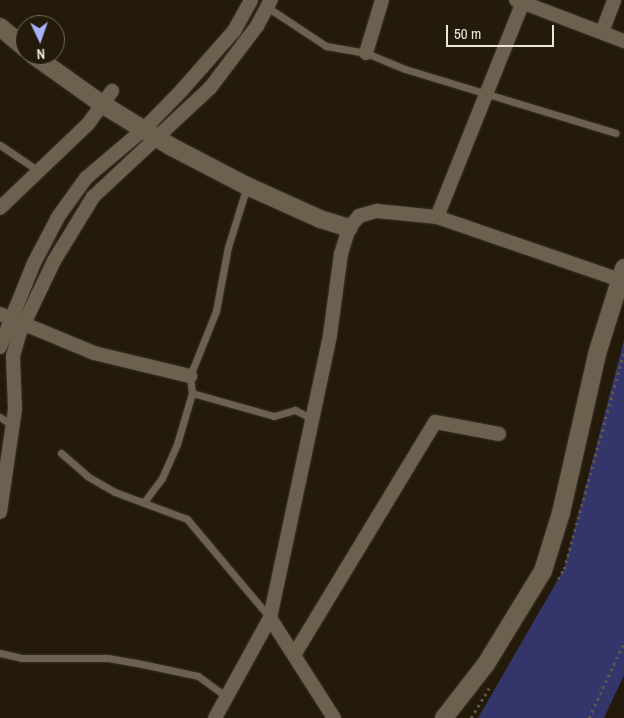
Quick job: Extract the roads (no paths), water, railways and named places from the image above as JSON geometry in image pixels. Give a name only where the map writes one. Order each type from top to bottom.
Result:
[{"type":"street","points":[[0,512],[14,426],[12,365],[24,324],[54,261],[93,197],[151,134],[234,32],[251,0]]},
{"type":"street","points":[[366,53],[382,0]]},
{"type":"street","points":[[602,32],[614,0]]},
{"type":"street","points":[[437,217],[489,94],[521,1],[624,41]]},
{"type":"street","points":[[0,347],[5,316],[58,217],[86,178],[151,134],[210,88],[243,47],[269,3]]},
{"type":"street","points":[[0,27],[15,40]]},
{"type":"street","points":[[51,65],[107,97],[151,134],[247,186],[320,219],[349,228]]},
{"type":"street","points":[[0,208],[37,170],[88,124],[107,97]]},
{"type":"street","points":[[215,718],[270,618],[330,335],[341,254],[349,228],[359,216],[377,211],[437,217],[622,274],[597,354],[562,513],[544,571],[486,664],[444,718]]},
{"type":"street","points":[[5,316],[94,353],[190,376]]},
{"type":"street","points":[[294,655],[435,422],[499,434]]},
{"type":"street","points":[[270,618],[334,718]]},
{"type":"lane","points":[[269,3],[326,46],[366,53],[405,70],[616,133]]},
{"type":"lane","points":[[0,145],[37,170]]},
{"type":"lane","points":[[144,502],[162,478],[192,393],[190,376],[216,310],[228,247],[247,186]]},
{"type":"lane","points":[[192,393],[274,416],[295,410],[313,419]]},
{"type":"lane","points":[[0,417],[14,426]]},
{"type":"lane","points":[[61,452],[87,476],[115,492],[187,519],[270,618]]},
{"type":"lane","points":[[0,653],[21,658],[108,658],[128,661],[198,676],[226,696]]}]
